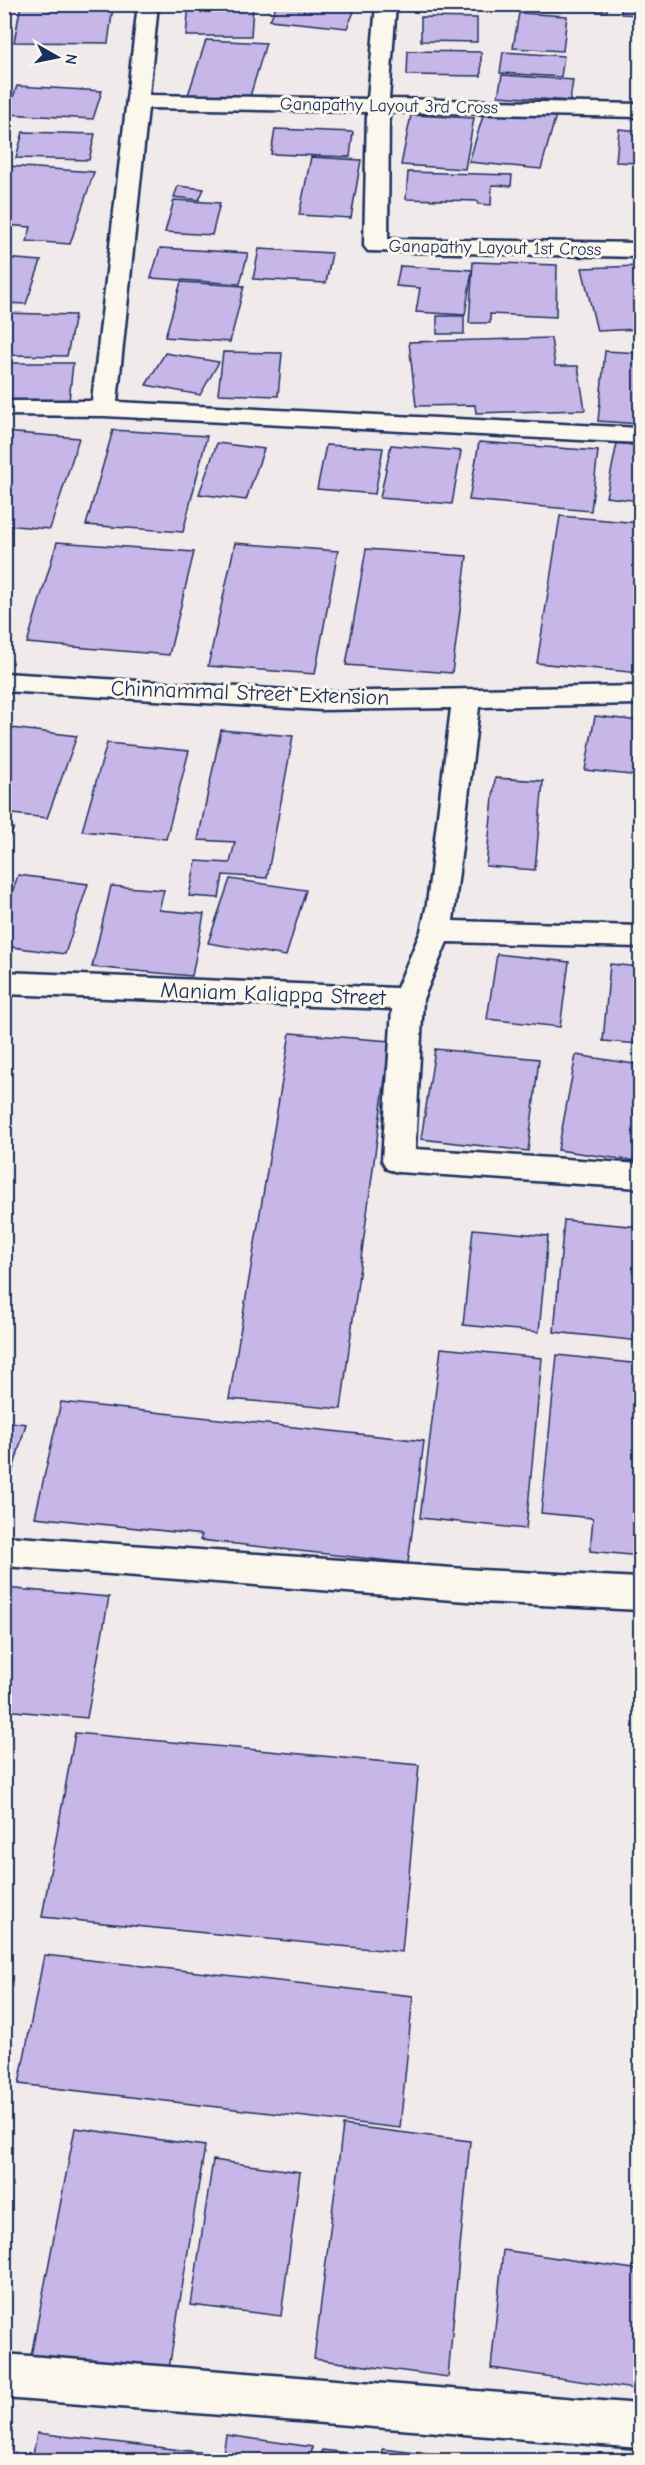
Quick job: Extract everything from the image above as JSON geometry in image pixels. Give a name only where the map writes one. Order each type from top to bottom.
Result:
[{"type":"street","points":[[104,409],[148,4]]},
{"type":"street","name":"Ganapathy Layout 1st Cross","points":[[386,4],[378,107],[376,246],[640,250]]},
{"type":"street","name":"Ganapathy Layout 3rd Cross","points":[[138,100],[378,107],[640,110]]},
{"type":"street","points":[[4,408],[104,409],[640,436]]},
{"type":"street","name":"Chinnammal Street Extension","points":[[4,682],[321,701],[640,695]]},
{"type":"street","name":"Maniam Kaliappa Street","points":[[4,983],[408,999],[436,931],[442,904],[466,698]]},
{"type":"street","points":[[436,931],[640,937]]},
{"type":"street","points":[[408,999],[398,1160],[640,1176]]},
{"type":"street","points":[[4,1551],[480,1586],[640,1594]]},
{"type":"street","points":[[4,2376],[640,2426]]},
{"type":"building","points":[[21,4],[92,4],[92,7],[113,7],[108,43],[14,42]]},
{"type":"building","points":[[189,4],[253,6],[251,36],[186,36]]},
{"type":"building","points":[[277,4],[328,4],[356,7],[347,28],[270,20]]},
{"type":"building","points":[[447,4],[505,4],[506,8],[448,11]]},
{"type":"building","points":[[514,4],[560,4],[560,11],[514,10]]},
{"type":"building","points":[[563,4],[608,4],[607,11],[563,9]]},
{"type":"building","points":[[621,6],[640,7],[640,15],[621,14]]},
{"type":"building","points":[[519,13],[567,16],[563,51],[513,48]]},
{"type":"building","points":[[421,17],[477,18],[477,42],[421,41]]},
{"type":"building","points":[[206,40],[266,43],[248,103],[187,98]]},
{"type":"building","points":[[408,51],[481,52],[481,76],[407,75]]},
{"type":"building","points":[[503,52],[564,56],[561,77],[500,73]]},
{"type":"building","points":[[502,75],[573,80],[570,101],[498,96]]},
{"type":"building","points":[[17,86],[102,91],[93,119],[7,114]]},
{"type":"building","points":[[485,109],[556,115],[541,169],[469,162]]},
{"type":"building","points":[[411,115],[474,118],[465,169],[401,165]]},
{"type":"building","points":[[275,129],[353,132],[350,157],[271,154]]},
{"type":"building","points":[[619,129],[640,131],[640,163],[616,162]]},
{"type":"building","points":[[23,132],[95,134],[89,160],[16,158]]},
{"type":"building","points":[[311,157],[361,160],[351,218],[299,215]]},
{"type":"building","points":[[8,166],[94,172],[70,244],[27,241],[31,227],[4,225],[4,175]]},
{"type":"building","points":[[408,172],[512,175],[511,186],[492,185],[491,205],[478,204],[478,201],[406,199]]},
{"type":"building","points":[[178,186],[204,189],[199,200],[174,197]]},
{"type":"building","points":[[174,200],[220,203],[212,235],[165,232]]},
{"type":"building","points":[[160,248],[248,253],[240,284],[151,278]]},
{"type":"building","points":[[259,249],[332,253],[326,283],[253,279]]},
{"type":"building","points":[[4,258],[41,261],[26,304],[4,303]]},
{"type":"building","points":[[473,262],[557,265],[556,317],[490,314],[490,323],[469,323]]},
{"type":"building","points":[[400,266],[472,270],[465,315],[416,312],[420,288],[396,286]]},
{"type":"building","points":[[640,266],[640,329],[597,331],[582,268]]},
{"type":"building","points":[[181,282],[244,286],[230,342],[165,337]]},
{"type":"building","points":[[4,313],[75,315],[67,356],[4,355]]},
{"type":"building","points":[[437,316],[464,316],[464,334],[437,334]]},
{"type":"building","points":[[551,338],[555,366],[578,366],[585,410],[476,413],[475,405],[416,406],[409,342]]},
{"type":"building","points":[[605,351],[640,353],[640,424],[598,421]]},
{"type":"building","points":[[223,352],[282,353],[278,396],[218,394]]},
{"type":"building","points":[[165,353],[219,362],[200,395],[146,385]]},
{"type":"building","points":[[4,363],[73,363],[69,401],[4,401]]},
{"type":"building","points":[[113,430],[207,436],[183,532],[86,525]]},
{"type":"building","points":[[4,432],[79,438],[50,529],[4,525]]},
{"type":"building","points":[[479,442],[598,451],[591,511],[469,500]]},
{"type":"building","points":[[217,443],[264,449],[246,500],[199,494]]},
{"type":"building","points":[[617,443],[640,446],[640,501],[606,497]]},
{"type":"building","points":[[326,445],[383,448],[375,494],[317,489]]},
{"type":"building","points":[[391,445],[461,451],[452,504],[380,498]]},
{"type":"building","points":[[560,516],[640,523],[640,673],[537,663]]},
{"type":"building","points":[[57,542],[194,552],[169,655],[27,643]]},
{"type":"building","points":[[235,543],[338,551],[315,674],[208,666]]},
{"type":"building","points":[[366,549],[467,556],[452,673],[346,665]]},
{"type":"building","points":[[595,716],[640,721],[640,776],[585,770]]},
{"type":"building","points":[[11,728],[77,736],[47,818],[4,813],[4,744]]},
{"type":"building","points":[[221,730],[293,736],[267,878],[223,875],[219,898],[189,896],[196,861],[230,863],[235,842],[198,840]]},
{"type":"building","points":[[107,743],[189,751],[166,839],[82,831]]},
{"type":"building","points":[[495,778],[543,781],[535,870],[486,866]]},
{"type":"building","points":[[4,827],[14,828],[4,847]]},
{"type":"building","points":[[18,875],[88,884],[65,954],[4,946],[4,916]]},
{"type":"building","points":[[230,879],[306,890],[286,956],[208,943]]},
{"type":"building","points":[[111,886],[164,890],[159,910],[204,914],[192,976],[92,967]]},
{"type":"building","points":[[497,954],[569,962],[560,1027],[487,1019]]},
{"type":"building","points":[[610,964],[640,967],[640,1044],[603,1041]]},
{"type":"building","points":[[290,1033],[390,1041],[341,1409],[229,1399]]},
{"type":"building","points":[[435,1049],[539,1059],[528,1151],[421,1139]]},
{"type":"building","points":[[576,1055],[640,1065],[640,1125],[635,1161],[558,1150]]},
{"type":"building","points":[[564,1220],[640,1227],[640,1341],[554,1332]]},
{"type":"building","points":[[473,1229],[548,1236],[539,1332],[463,1325]]},
{"type":"building","points":[[441,1348],[542,1358],[526,1529],[420,1518]]},
{"type":"building","points":[[557,1355],[640,1364],[640,1556],[590,1551],[593,1518],[541,1513]]},
{"type":"building","points":[[61,1402],[424,1441],[408,1563],[200,1540],[202,1535],[35,1517]]},
{"type":"building","points":[[4,1421],[26,1424],[4,1502]]},
{"type":"building","points":[[4,1588],[109,1597],[87,1718],[4,1710]]},
{"type":"building","points":[[75,1733],[419,1765],[402,1952],[42,1917]]},
{"type":"building","points":[[44,1955],[413,1996],[400,2128],[19,2084]]},
{"type":"building","points":[[343,2125],[470,2141],[448,2377],[314,2359]]},
{"type":"building","points":[[75,2128],[205,2146],[167,2381],[30,2361]]},
{"type":"building","points":[[213,2160],[300,2172],[281,2316],[191,2305]]},
{"type":"building","points":[[503,2250],[640,2270],[640,2390],[491,2368]]},
{"type":"building","points":[[37,2433],[207,2453],[206,2460],[32,2460]]},
{"type":"building","points":[[226,2435],[312,2447],[311,2460],[222,2460]]},
{"type":"building","points":[[383,2449],[474,2460],[382,2460]]},
{"type":"building","points":[[322,2450],[374,2456],[374,2460],[321,2460]]}]
